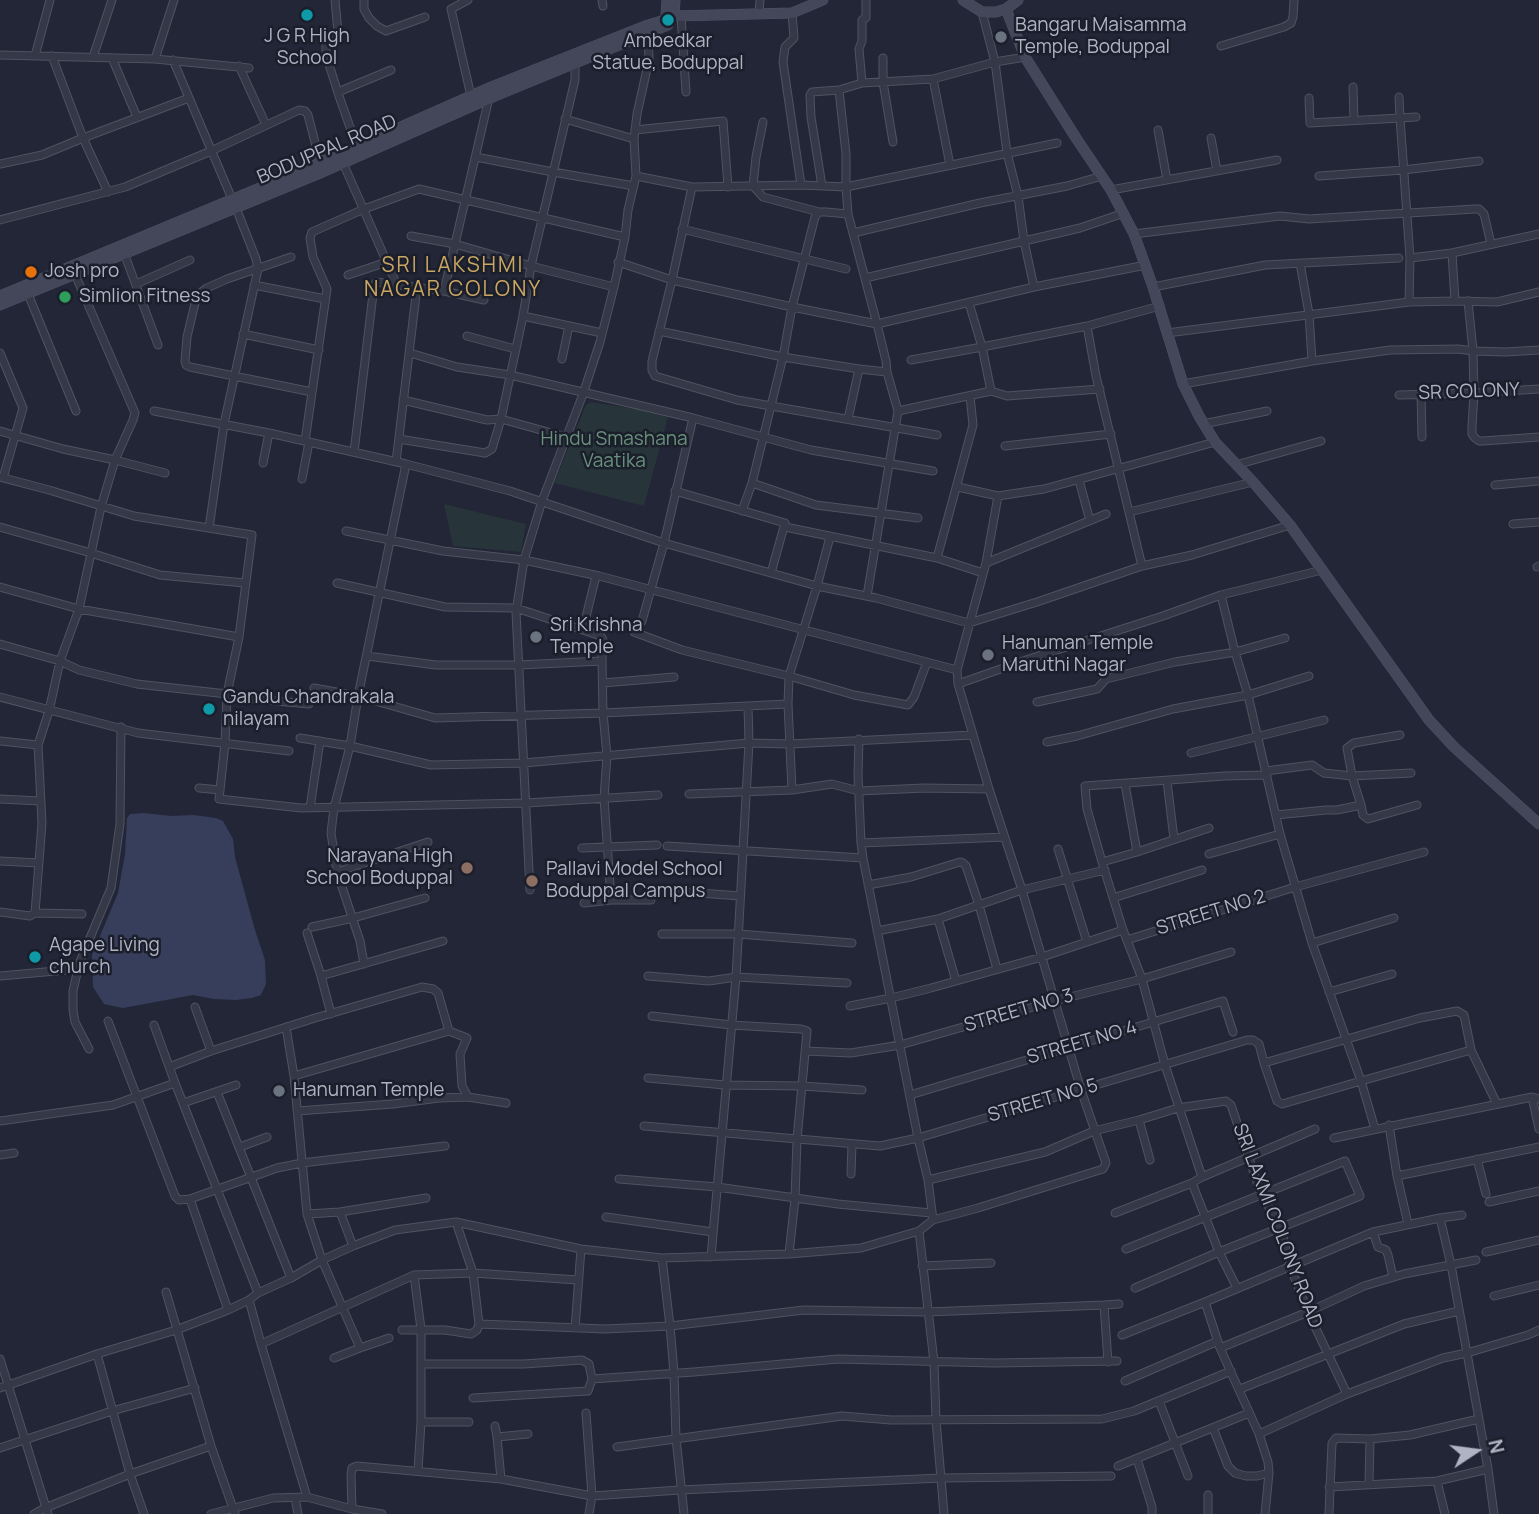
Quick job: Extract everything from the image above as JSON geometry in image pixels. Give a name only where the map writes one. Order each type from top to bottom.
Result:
[{"type":"street","points":[[34,56],[50,0]]},
{"type":"street","points":[[93,57],[112,0]]},
{"type":"street","points":[[155,59],[174,0]]},
{"type":"street","points":[[335,0],[338,32],[326,43],[325,48],[358,151]]},
{"type":"street","points":[[364,0],[364,9],[369,18],[386,31],[425,17]]},
{"type":"street","points":[[468,0],[451,9],[471,96]]},
{"type":"street","points":[[667,0],[686,92]]},
{"type":"street","points":[[671,18],[675,0]]},
{"type":"street","points":[[759,13],[760,0]]},
{"type":"street","name":"BODUPPAL ROAD","points":[[0,305],[28,295],[73,269],[124,253],[320,162],[358,151],[489,98],[645,26],[671,18],[792,13],[822,0]]},
{"type":"street","points":[[862,83],[859,49],[862,41],[862,20],[866,18],[866,0]]},
{"type":"street","points":[[963,0],[982,12],[1006,9],[1018,0]]},
{"type":"street","points":[[1221,46],[1291,23],[1294,0]]},
{"type":"street","points":[[1006,9],[1025,57],[1111,190],[1135,234],[1183,384],[1203,424],[1215,442],[1290,526],[1429,720],[1454,747],[1539,824]]},
{"type":"street","points":[[982,12],[995,62],[1007,153],[1034,287]]},
{"type":"street","points":[[792,13],[794,38],[785,47],[783,62],[801,185]]},
{"type":"street","name":"BODUPPAL ROAD","points":[[0,296],[234,203],[343,163],[358,151],[471,96],[648,34],[671,18]]},
{"type":"street","points":[[530,890],[516,608],[524,560],[541,501],[583,394],[614,287],[636,177],[634,139],[649,60],[648,34]]},
{"type":"street","points":[[0,55],[155,59],[249,68]]},
{"type":"street","points":[[52,56],[83,138],[108,192]]},
{"type":"street","points":[[822,186],[811,117],[812,92],[839,90],[862,83],[933,79],[995,62],[1025,57]]},
{"type":"street","points":[[112,58],[137,117]]},
{"type":"street","points":[[883,58],[883,82],[893,142]]},
{"type":"street","points":[[398,439],[485,453],[492,449],[501,419],[552,172],[575,80],[575,59]]},
{"type":"street","points":[[173,60],[234,203],[258,269],[224,424],[209,528]]},
{"type":"street","points":[[239,66],[266,125]]},
{"type":"street","points":[[338,92],[391,70]]},
{"type":"street","points":[[933,79],[950,165]]},
{"type":"street","points":[[1353,87],[1354,120]]},
{"type":"street","points":[[839,90],[846,154],[848,214],[898,411],[867,596]]},
{"type":"street","points":[[0,164],[42,155],[189,97]]},
{"type":"street","points":[[1399,97],[1410,258],[1409,302]]},
{"type":"street","points":[[444,291],[489,98]]},
{"type":"street","points":[[1309,98],[1310,123],[1416,117]]},
{"type":"street","points":[[0,220],[125,187],[299,110],[308,114],[320,162]]},
{"type":"street","points":[[565,119],[634,139]]},
{"type":"street","points":[[635,130],[723,121],[728,187]]},
{"type":"street","points":[[753,186],[763,122]]},
{"type":"street","points":[[1158,130],[1167,180]]},
{"type":"street","points":[[1211,138],[1217,171]]},
{"type":"street","points":[[636,177],[692,187],[846,187],[1057,143]]},
{"type":"street","points":[[476,157],[634,186]]},
{"type":"street","points":[[1111,190],[1277,160]]},
{"type":"street","points":[[1319,176],[1479,161]]},
{"type":"street","points":[[343,163],[396,284]]},
{"type":"street","points":[[853,233],[1102,176]]},
{"type":"street","points":[[753,186],[764,197],[819,212],[848,214]]},
{"type":"street","points":[[692,187],[652,361],[652,370],[656,376],[737,400],[937,435]]},
{"type":"street","points":[[302,478],[327,289],[313,257],[310,238],[312,232],[364,209],[419,190],[625,237]]},
{"type":"street","points":[[1135,234],[1280,216],[1309,219],[1479,209],[1484,214],[1491,244]]},
{"type":"street","points":[[742,511],[752,484],[783,357],[792,307],[815,216],[819,212]]},
{"type":"street","points":[[865,278],[1080,228],[1124,213]]},
{"type":"street","points":[[682,229],[846,269]]},
{"type":"street","points":[[1410,258],[1452,253],[1539,234]]},
{"type":"street","points":[[411,236],[455,244],[531,267],[614,287]]},
{"type":"street","points":[[124,253],[158,345]]},
{"type":"street","points":[[1452,253],[1455,301]]},
{"type":"street","points":[[291,257],[227,279],[200,293],[196,299],[187,337],[185,361],[190,368],[312,393]]},
{"type":"street","points":[[1153,287],[1265,265],[1399,258]]},
{"type":"street","points":[[136,284],[190,260]]},
{"type":"street","points":[[348,275],[387,262]]},
{"type":"street","points":[[618,262],[672,280],[877,324],[1034,287],[1146,265]]},
{"type":"street","points":[[1300,263],[1312,361]]},
{"type":"street","points":[[36,913],[42,823],[38,745],[50,711],[60,661],[79,609],[101,507],[135,413],[73,269]]},
{"type":"street","points":[[354,452],[376,282],[444,291],[484,300]]},
{"type":"street","points":[[254,285],[326,299]]},
{"type":"street","points":[[396,462],[417,287]]},
{"type":"street","points":[[1167,333],[1409,302],[1497,302],[1539,292]]},
{"type":"street","points":[[28,295],[76,411]]},
{"type":"street","points":[[1468,301],[1473,351],[1472,434],[1479,441],[1539,437]]},
{"type":"street","points":[[969,303],[982,347],[990,391]]},
{"type":"street","points":[[911,360],[1087,326],[1160,306]]},
{"type":"street","points":[[523,316],[602,333]]},
{"type":"street","points":[[562,359],[569,326]]},
{"type":"street","points":[[1087,326],[1142,566]]},
{"type":"street","points":[[659,331],[783,357],[887,372]]},
{"type":"street","points":[[243,334],[319,350]]},
{"type":"street","points":[[467,336],[515,349]]},
{"type":"street","points":[[1183,384],[1390,350],[1539,350]]},
{"type":"street","points":[[410,353],[457,367],[510,375],[693,418],[811,450],[933,471]]},
{"type":"street","points":[[0,355],[23,408],[2,478],[134,516],[252,535],[239,637],[227,694],[219,799],[334,808],[526,803],[659,795]]},
{"type":"street","points":[[848,419],[859,369]]},
{"type":"street","points":[[898,411],[990,391],[1007,396],[1100,389]]},
{"type":"street","name":"SR COLONY","points":[[1399,395],[1539,389]]},
{"type":"street","points":[[1421,394],[1422,437]]},
{"type":"street","points":[[937,558],[973,425],[970,396]]},
{"type":"street","points":[[404,400],[487,420],[501,419],[566,437]]},
{"type":"street","points":[[154,411],[406,464],[541,501],[664,543],[817,586],[867,596],[969,623],[1142,566],[1192,555],[1290,526]]},
{"type":"street","points":[[1203,424],[1267,411]]},
{"type":"street","points":[[693,418],[664,543],[642,621],[634,632],[682,650],[854,695],[908,705],[915,697],[927,662]]},
{"type":"street","points":[[0,431],[165,473]]},
{"type":"street","points":[[263,463],[268,433]]},
{"type":"street","points":[[1005,446],[1111,435]]},
{"type":"street","points":[[1236,465],[1321,440]]},
{"type":"street","points":[[958,487],[998,496],[1044,489],[1215,442]]},
{"type":"street","points":[[364,964],[353,918],[337,872],[331,833],[406,464]]},
{"type":"street","points":[[1079,480],[1090,521]]},
{"type":"street","points":[[1495,485],[1539,481]]},
{"type":"street","points":[[1129,512],[1253,482]]},
{"type":"street","points":[[752,484],[816,505],[918,519]]},
{"type":"street","points":[[676,491],[785,523],[771,573]]},
{"type":"street","points":[[619,1179],[717,1187],[932,1217],[978,1209],[1103,1169],[1106,1164],[958,684],[957,670],[986,562],[998,496]]},
{"type":"street","points":[[986,562],[1106,514]]},
{"type":"street","points":[[1513,524],[1539,522]]},
{"type":"street","points":[[0,527],[160,575],[245,583]]},
{"type":"street","points":[[785,527],[937,558],[983,573]]},
{"type":"street","points":[[346,531],[443,551],[524,560],[596,576],[957,670]]},
{"type":"street","points":[[792,790],[789,676],[830,537]]},
{"type":"street","points":[[958,684],[1221,595],[1322,569]]},
{"type":"street","points":[[583,629],[596,576]]},
{"type":"street","points":[[337,583],[445,607],[516,608],[598,634],[603,640],[603,713],[607,756],[604,798],[611,900]]},
{"type":"street","points":[[0,587],[79,609],[239,637]]},
{"type":"street","points":[[1221,595],[1295,887],[1375,1129]]},
{"type":"street","points":[[1037,702],[1097,689],[1106,679],[1175,662],[1234,652],[1285,638]]},
{"type":"street","points":[[0,644],[60,661],[79,670],[136,684],[309,704]]},
{"type":"street","points":[[367,656],[436,666],[602,661]]},
{"type":"street","points":[[1047,741],[1077,736],[1173,709],[1248,695],[1309,676]]},
{"type":"street","points":[[603,683],[674,677]]},
{"type":"street","points":[[314,688],[358,696],[435,718],[788,704]]},
{"type":"street","points":[[0,697],[138,733],[289,751]]},
{"type":"street","points":[[711,1257],[736,977],[749,743],[748,706]]},
{"type":"street","points":[[1191,753],[1324,720]]},
{"type":"street","points":[[89,1049],[75,1022],[72,991],[79,964],[111,888],[120,824],[121,727]]},
{"type":"street","points":[[300,738],[431,765],[524,763],[749,743],[790,744],[974,735]]},
{"type":"street","points":[[1400,735],[1349,745],[1347,748],[1352,776],[1363,815],[1368,819],[1418,805]]},
{"type":"street","points":[[4,1387],[228,1310],[322,1260],[395,1230],[456,1222],[581,1249],[662,1258],[789,1254],[861,1248],[919,1231],[932,1217],[928,1180],[860,843],[859,739]]},
{"type":"street","points":[[0,741],[38,745]]},
{"type":"street","points":[[310,808],[320,741]]},
{"type":"street","points":[[1202,1177],[1178,1108],[1142,979],[1126,940],[1103,866],[1087,808],[1085,786],[1267,773],[1312,765],[1324,773],[1352,776],[1410,773]]},
{"type":"street","points":[[1167,781],[1174,839]]},
{"type":"street","points":[[1125,783],[1137,852]]},
{"type":"street","points":[[689,794],[792,790],[832,784],[859,791],[989,789]]},
{"type":"street","points":[[199,788],[220,790]]},
{"type":"street","points":[[0,799],[40,801]]},
{"type":"street","points":[[1276,815],[1361,806]]},
{"type":"street","points":[[877,931],[939,919],[1022,890],[1067,880],[1137,852],[1209,828]]},
{"type":"street","points":[[1209,853],[1280,834]]},
{"type":"street","points":[[860,843],[1005,837]]},
{"type":"street","points":[[337,872],[428,842]]},
{"type":"street","points":[[582,848],[657,845]]},
{"type":"street","points":[[667,846],[863,858]]},
{"type":"street","points":[[1058,849],[1087,942]]},
{"type":"street","name":"STREET NO 2","points":[[1126,940],[1295,887],[1424,852]]},
{"type":"street","points":[[0,861],[39,863]]},
{"type":"street","points":[[868,885],[911,877],[960,862],[966,866],[997,970]]},
{"type":"street","points":[[1113,898],[1202,870]]},
{"type":"street","points":[[659,890],[740,896]]},
{"type":"street","points":[[331,1014],[310,930],[425,898]]},
{"type":"street","points":[[584,903],[651,900]]},
{"type":"street","points":[[0,912],[30,916],[36,913],[82,914]]},
{"type":"street","points":[[1312,943],[1394,918]]},
{"type":"street","points":[[939,919],[956,981]]},
{"type":"street","points":[[850,1006],[997,970],[1123,930]]},
{"type":"street","points":[[662,934],[738,934],[852,943]]},
{"type":"street","points":[[321,976],[443,941]]},
{"type":"street","name":"STREET NO 3","points":[[805,1051],[850,1053],[900,1045],[1231,952]]},
{"type":"street","points":[[0,976],[67,970]]},
{"type":"street","points":[[1329,992],[1392,974]]},
{"type":"street","points":[[648,976],[709,981],[736,977],[847,983]]},
{"type":"street","points":[[169,1067],[286,1027],[422,988],[438,993],[449,1031]]},
{"type":"street","name":"STREET NO 4","points":[[910,1095],[1223,1000],[1233,1032]]},
{"type":"street","points":[[195,1007],[211,1051]]},
{"type":"street","points":[[1471,1050],[1282,1104],[1277,1101],[1264,1063],[1420,1018],[1457,1011],[1465,1018],[1471,1050],[1497,1104]]},
{"type":"street","points":[[652,1016],[807,1031],[789,1254]]},
{"type":"street","points":[[108,1021],[175,1196],[179,1200],[190,1199],[277,1168],[445,1146]]},
{"type":"street","points":[[154,1025],[258,1293]]},
{"type":"street","points":[[286,1027],[294,1076],[307,1214],[322,1260],[360,1348]]},
{"type":"street","points":[[294,1076],[449,1031],[467,1038],[460,1054],[462,1086],[468,1097]]},
{"type":"street","name":"STREET NO 5","points":[[644,1126],[880,1146],[918,1138],[1247,1040],[1259,1044],[1264,1063]]},
{"type":"street","points":[[648,1078],[862,1090]]},
{"type":"street","points":[[0,1121],[113,1105],[175,1083]]},
{"type":"street","points":[[183,1103],[236,1085]]},
{"type":"street","points":[[217,1091],[291,1278]]},
{"type":"street","points":[[297,1111],[468,1097],[506,1103]]},
{"type":"street","points":[[1334,1138],[1535,1098],[1539,1129]]},
{"type":"street","name":"SRI LAXMI COLONY ROAD","points":[[928,1180],[1045,1152],[1094,1131],[1178,1108],[1226,1101],[1231,1105],[1261,1194],[1281,1228],[1290,1266],[1308,1312],[1347,1394]]},
{"type":"street","points":[[1139,1120],[1150,1160]]},
{"type":"street","points":[[1389,1125],[1408,1224]]},
{"type":"street","points":[[1115,1213],[1192,1183],[1315,1129]]},
{"type":"street","points":[[240,1147],[267,1137]]},
{"type":"street","points":[[850,1174],[852,1144]]},
{"type":"street","points":[[1397,1176],[1539,1147]]},
{"type":"street","points":[[0,1155],[14,1153]]},
{"type":"street","points":[[1477,1159],[1488,1198],[1539,1191]]},
{"type":"street","points":[[1126,1249],[1345,1161],[1360,1196],[1135,1288]]},
{"type":"street","points":[[1192,1183],[1219,1252],[1237,1289]]},
{"type":"street","points":[[307,1214],[340,1212],[426,1198]]},
{"type":"street","points":[[190,1199],[228,1310]]},
{"type":"street","points":[[340,1212],[353,1246]]},
{"type":"street","points":[[1122,1335],[1373,1232],[1462,1215]]},
{"type":"street","points":[[606,1217],[713,1232]]},
{"type":"street","points":[[1440,1219],[1451,1265],[1494,1514]]},
{"type":"street","points":[[402,1330],[444,1330],[471,1334],[477,1330],[479,1324],[473,1273],[456,1222]]},
{"type":"street","points":[[919,1231],[934,1363],[944,1514]]},
{"type":"street","points":[[1373,1232],[1378,1247],[1386,1250],[1393,1277]]},
{"type":"street","points":[[1486,1252],[1539,1240]]},
{"type":"street","points":[[575,1328],[581,1249]]},
{"type":"street","points":[[662,1258],[670,1326],[676,1438],[684,1514]]},
{"type":"street","points":[[1125,1381],[1308,1312],[1364,1286],[1393,1277],[1476,1260]]},
{"type":"street","points":[[922,1266],[991,1263]]},
{"type":"street","points":[[261,1344],[414,1275],[473,1273],[578,1280]]},
{"type":"street","points":[[414,1275],[421,1329],[418,1471]]},
{"type":"street","points":[[1494,1296],[1539,1285]]},
{"type":"street","points":[[166,1292],[211,1446],[234,1511]]},
{"type":"street","points":[[249,1300],[306,1497]]},
{"type":"street","points":[[1205,1302],[1219,1345],[1259,1434],[1268,1462],[1265,1514]]},
{"type":"street","points":[[479,1324],[605,1329],[670,1326],[804,1310],[927,1312],[1119,1304]]},
{"type":"street","points":[[592,1379],[838,1359],[934,1363],[1112,1362],[1104,1305]]},
{"type":"street","points":[[1240,1389],[1404,1324],[1459,1311]]},
{"type":"street","points":[[1259,1434],[1347,1394],[1443,1358],[1539,1331]]},
{"type":"street","points":[[334,1358],[389,1338]]},
{"type":"street","points":[[97,1354],[130,1474],[144,1514]]},
{"type":"street","points":[[0,1359],[4,1387],[46,1511]]},
{"type":"street","points":[[421,1364],[524,1364],[583,1360],[589,1364],[592,1379],[590,1389],[585,1392],[473,1398]]},
{"type":"street","points":[[617,1447],[842,1416],[891,1420],[1102,1419],[1134,1411],[1231,1371]]},
{"type":"street","points":[[0,1448],[112,1411],[195,1388]]},
{"type":"street","points":[[1159,1401],[1188,1476]]},
{"type":"street","points":[[586,1413],[592,1496],[589,1514]]},
{"type":"street","points":[[1118,1466],[1249,1413]]},
{"type":"street","points":[[1329,1514],[1333,1441],[1340,1438],[1370,1439],[1410,1435],[1479,1419]]},
{"type":"street","points":[[421,1422],[469,1422]]},
{"type":"street","points":[[495,1426],[501,1479]]},
{"type":"street","points":[[1213,1428],[1228,1466],[1236,1473],[1245,1476],[1269,1473]]},
{"type":"street","points":[[497,1437],[528,1434]]},
{"type":"street","points":[[1369,1484],[1370,1439]]},
{"type":"street","points":[[34,1514],[130,1474],[211,1446]]},
{"type":"street","points":[[1137,1459],[1152,1514]]},
{"type":"street","points":[[352,1509],[352,1468],[363,1466],[501,1479],[592,1496],[941,1478],[1111,1476]]},
{"type":"street","points":[[1329,1487],[1437,1481],[1488,1469]]},
{"type":"street","points":[[1437,1481],[1445,1514]]},
{"type":"street","points":[[1208,1495],[1208,1514]]},
{"type":"street","points":[[295,1497],[298,1514]]},
{"type":"street","points":[[211,1514],[234,1511],[273,1498],[295,1497],[306,1497],[382,1514]]},
{"type":"green space","name":"Hindu Smashana Vaatika","points":[[591,402],[668,417],[644,506],[554,483],[586,405]]},
{"type":"green space","points":[[444,504],[526,524],[521,552],[453,546]]},
{"type":"water","points":[[130,814],[193,815],[223,821],[233,839],[235,857],[265,960],[266,984],[261,995],[236,1000],[193,995],[123,1008],[104,1004],[93,987],[92,955],[118,893],[125,854],[127,818]]},
{"type":"place","name":"J G R High School","points":[[307,15]]},
{"type":"place","name":"Ambedkar Statue, Boduppal","points":[[668,20]]},
{"type":"place","name":"Bangaru Maisamma Temple, Boduppal","points":[[1001,37]]},
{"type":"place","name":"Josh pro","points":[[31,272]]},
{"type":"place","name":"Simlion Fitness","points":[[65,297]]},
{"type":"place","name":"Sri Krishna Temple","points":[[536,637]]},
{"type":"place","name":"Hanuman Temple Maruthi Nagar","points":[[988,655]]},
{"type":"place","name":"Gandu Chandrakala nilayam","points":[[209,709]]},
{"type":"place","name":"Narayana High School Boduppal","points":[[467,868]]},
{"type":"place","name":"Pallavi Model School Boduppal Campus","points":[[532,881]]},
{"type":"place","name":"Agape Living church","points":[[35,957]]},
{"type":"place","name":"Hanuman Temple","points":[[279,1091]]},
{"type":"district","name":"SRI LAKSHMI NAGAR COLONY","points":[[453,278]]}]
